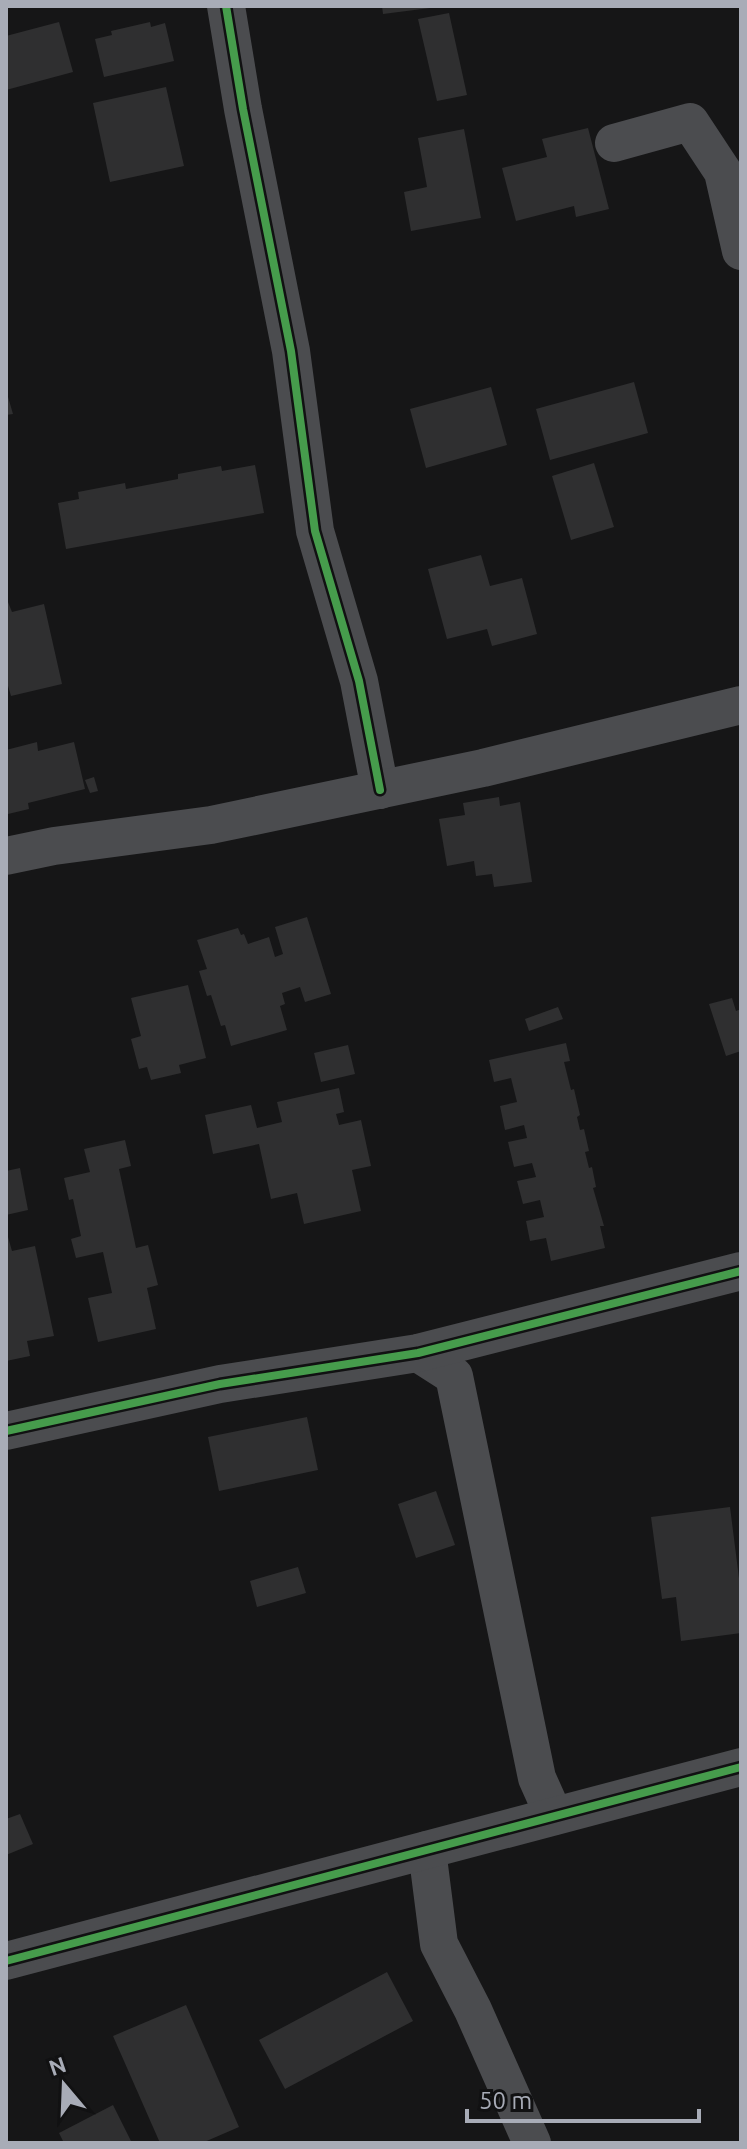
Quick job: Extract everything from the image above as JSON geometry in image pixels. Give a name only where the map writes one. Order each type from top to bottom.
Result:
[{"type":"street","points":[[226,6],[291,351],[315,531],[359,681],[380,790]]},
{"type":"street","points":[[614,143],[690,122],[723,172],[741,251]]},
{"type":"street","points":[[6,856],[54,846],[211,825],[483,768],[741,705]]},
{"type":"street","points":[[6,1431],[220,1384],[418,1353],[741,1271]]},
{"type":"street","points":[[454,1376],[493,1335]]},
{"type":"street","points":[[418,1353],[454,1376],[537,1778],[554,1816]]},
{"type":"street","points":[[6,1961],[741,1767]]},
{"type":"street","points":[[427,1850],[439,1944],[473,2010],[532,2143]]},
{"type":"building","points":[[382,6],[430,6],[430,8],[383,14]]},
{"type":"building","points":[[449,13],[467,95],[437,101],[418,19]]},
{"type":"building","points":[[59,22],[73,72],[6,90],[6,36]]},
{"type":"building","points":[[150,22],[151,27],[165,23],[174,61],[104,77],[95,39],[112,35],[111,31]]},
{"type":"building","points":[[166,87],[184,166],[110,182],[93,103]]},
{"type":"building","points":[[588,128],[609,209],[576,217],[574,206],[516,221],[502,168],[547,157],[542,139]]},
{"type":"building","points":[[464,129],[481,218],[411,231],[404,192],[427,187],[418,138]]},
{"type":"building","points":[[634,382],[648,433],[550,460],[536,409]]},
{"type":"building","points":[[491,387],[507,445],[426,468],[410,409]]},
{"type":"building","points":[[6,390],[13,414],[6,415]]},
{"type":"building","points":[[594,463],[614,527],[571,540],[552,476]]},
{"type":"building","points":[[255,465],[264,513],[66,549],[58,503],[79,499],[78,492],[125,483],[126,489],[178,479],[178,474],[221,466],[222,471]]},
{"type":"building","points":[[481,555],[490,586],[522,578],[537,634],[492,646],[487,629],[447,639],[428,569]]},
{"type":"building","points":[[6,597],[12,612],[44,604],[62,684],[11,696],[6,679]]},
{"type":"building","points":[[37,742],[38,751],[74,742],[85,789],[28,803],[29,809],[8,814],[6,750]]},
{"type":"building","points":[[94,777],[98,791],[90,793],[85,780]]},
{"type":"building","points":[[499,797],[500,806],[520,802],[532,882],[494,887],[492,874],[476,876],[474,861],[447,866],[439,819],[465,815],[463,803]]},
{"type":"building","points":[[307,917],[331,994],[305,1002],[300,987],[282,993],[285,1004],[280,1006],[287,1030],[231,1046],[211,995],[207,996],[199,971],[207,969],[197,940],[238,928],[248,944],[269,937],[275,957],[283,954],[275,927]]},
{"type":"building","points":[[188,985],[206,1058],[179,1065],[181,1073],[151,1080],[147,1067],[139,1069],[131,1039],[141,1036],[131,998]]},
{"type":"building","points":[[732,998],[736,1011],[741,1009],[741,1051],[726,1056],[709,1004]]},
{"type":"building","points":[[558,1007],[563,1019],[529,1031],[525,1019]]},
{"type":"building","points":[[566,1043],[570,1061],[564,1062],[571,1090],[574,1089],[580,1130],[584,1129],[589,1151],[585,1152],[589,1168],[592,1167],[596,1187],[593,1188],[604,1226],[600,1226],[605,1248],[551,1261],[546,1238],[530,1241],[526,1221],[544,1217],[540,1200],[523,1204],[517,1181],[536,1177],[532,1163],[514,1167],[508,1142],[527,1138],[524,1125],[505,1130],[500,1106],[517,1102],[511,1078],[494,1082],[489,1060]]},
{"type":"building","points":[[348,1045],[355,1074],[321,1082],[314,1053]]},
{"type":"building","points":[[339,1088],[344,1112],[336,1114],[339,1125],[361,1120],[371,1166],[352,1170],[361,1211],[304,1224],[297,1193],[271,1199],[259,1144],[213,1154],[205,1115],[251,1105],[257,1128],[282,1122],[277,1102]]},
{"type":"building","points":[[125,1140],[131,1166],[119,1169],[136,1248],[148,1245],[158,1285],[147,1288],[156,1329],[98,1342],[88,1298],[112,1293],[103,1252],[76,1258],[71,1239],[81,1236],[73,1199],[69,1200],[64,1178],[90,1172],[84,1149]]},
{"type":"building","points":[[20,1168],[28,1210],[6,1215],[6,1171]]},
{"type":"building","points":[[6,1230],[12,1251],[35,1246],[54,1336],[27,1341],[30,1356],[6,1361]]},
{"type":"building","points":[[307,1417],[318,1470],[219,1491],[208,1437]]},
{"type":"building","points":[[436,1491],[455,1545],[416,1558],[398,1504]]},
{"type":"building","points":[[730,1507],[741,1594],[741,1633],[681,1641],[676,1597],[662,1599],[651,1517]]},
{"type":"building","points":[[298,1567],[306,1593],[257,1607],[250,1581]]},
{"type":"building","points":[[20,1814],[33,1844],[6,1855],[6,1819]]},
{"type":"building","points":[[387,1972],[413,2021],[285,2089],[259,2040]]},
{"type":"building","points":[[186,2005],[239,2127],[202,2143],[160,2143],[113,2036]]},
{"type":"building","points":[[113,2105],[132,2143],[64,2143],[59,2133]]},
{"type":"cycle path","points":[[226,6],[291,351],[315,531],[359,681],[380,790]]},
{"type":"cycle path","points":[[6,1431],[220,1384],[418,1353],[741,1271]]},
{"type":"cycle path","points":[[6,1961],[741,1767]]}]
